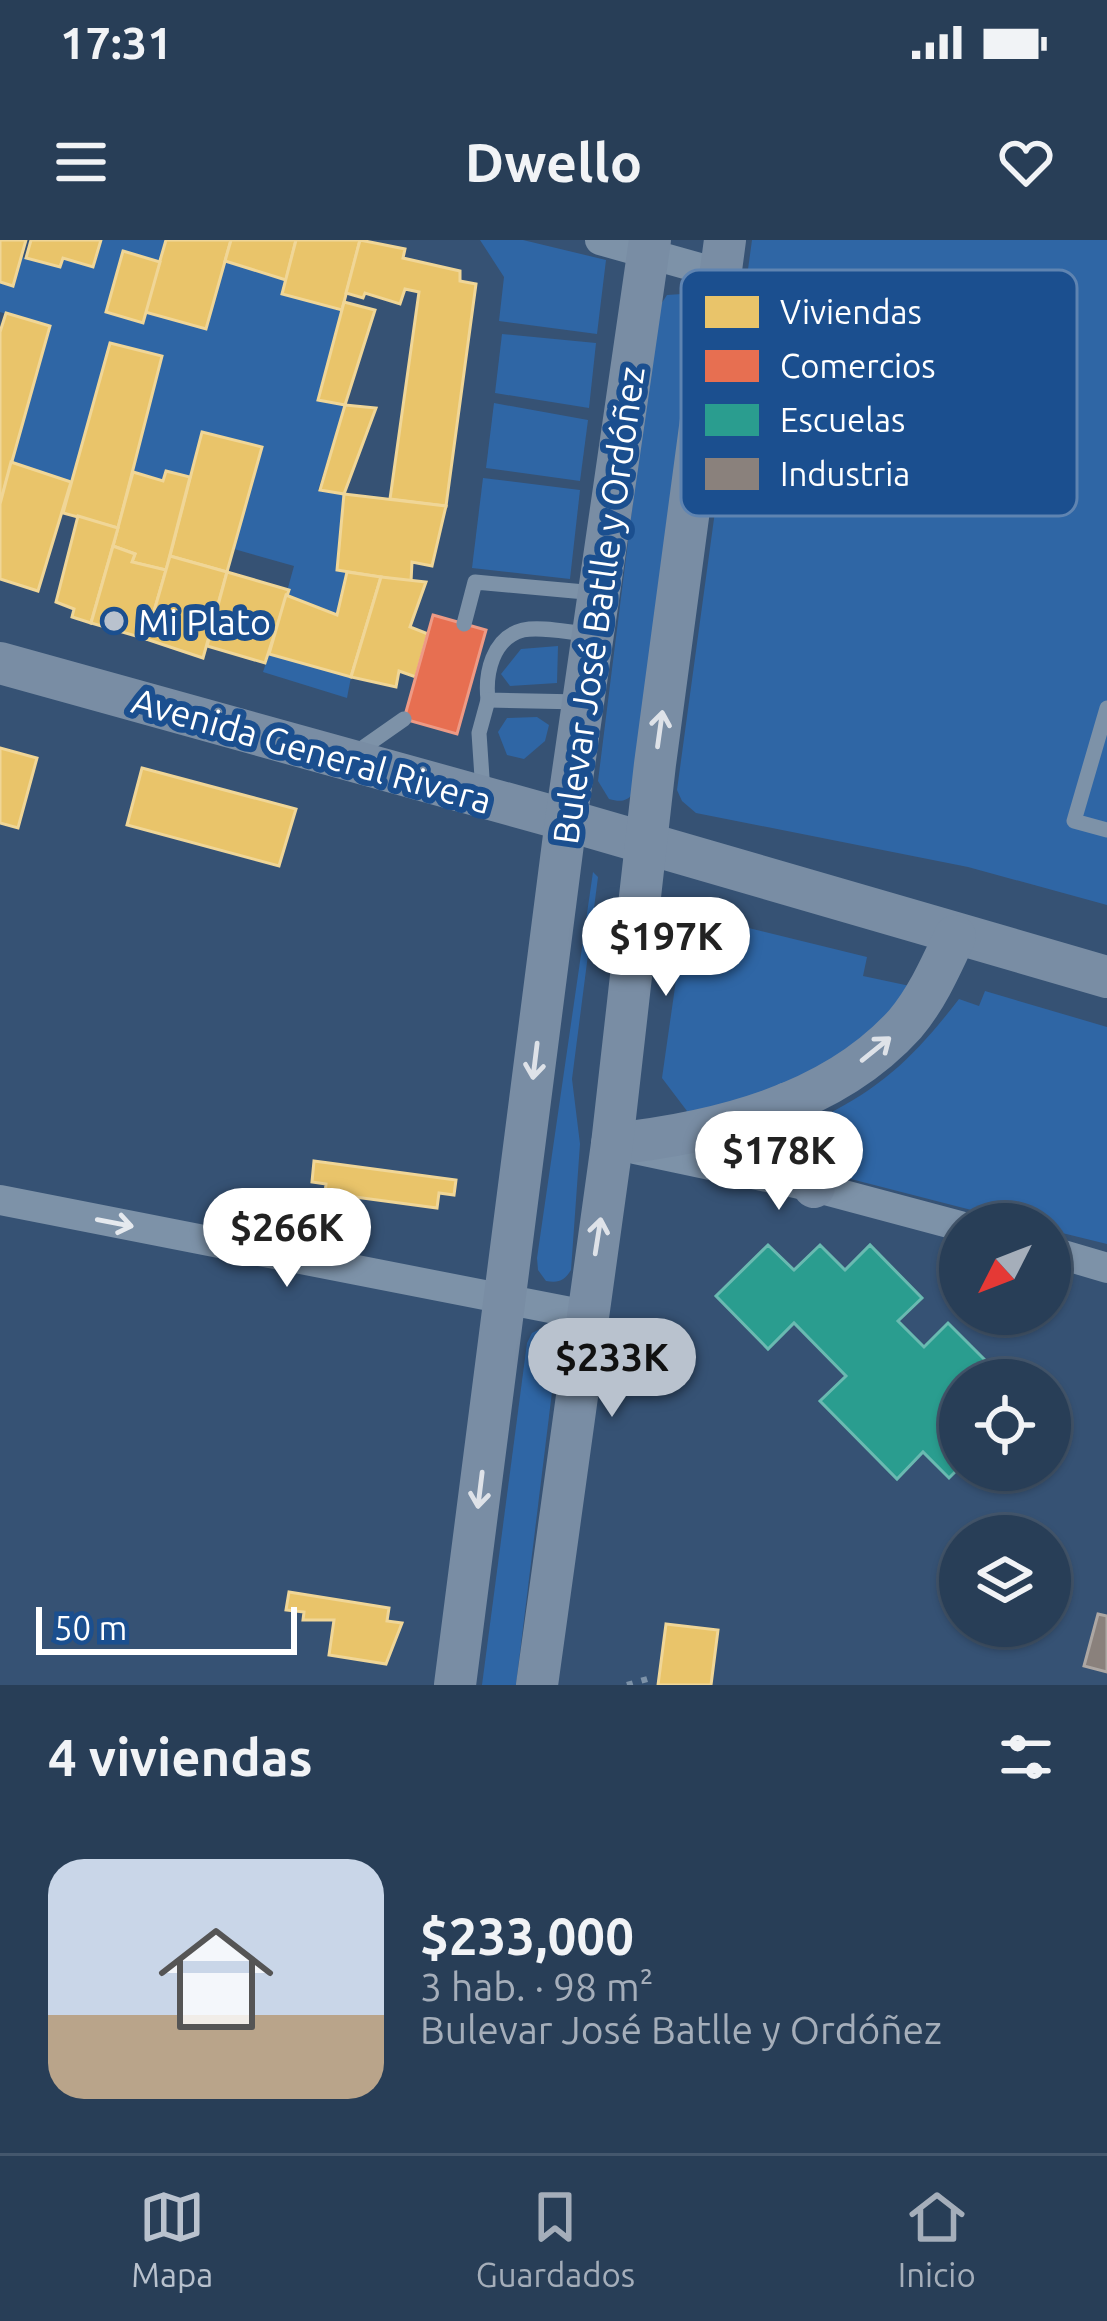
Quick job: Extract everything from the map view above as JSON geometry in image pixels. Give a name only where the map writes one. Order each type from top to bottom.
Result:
[{"type":"main road","name":"Bulevar José Batlle y Ordóñez","points":[[455,1685],[566,820],[649,246]]},
{"type":"main road","points":[[537,1685],[612,1144],[689,516]]},
{"type":"main road","name":"Avenida General Rivera","points":[[0,663],[1107,977]]},
{"type":"main road","points":[[612,1144],[685,1136],[788,1103],[844,1073],[905,1023],[933,983],[955,936]]},
{"type":"main road","points":[[788,1103],[788,1135],[814,1187]]},
{"type":"street","points":[[600,240],[723,257]]},
{"type":"street","points":[[612,1144],[814,1187],[939,1220]]},
{"type":"street","points":[[0,1200],[586,1315]]},
{"type":"street","points":[[1071,1257],[1107,1268]]},
{"type":"lane","points":[[464,624],[475,582],[596,614]]},
{"type":"lane","points":[[484,797],[479,734],[488,700],[485,678],[495,650],[522,630],[596,614]]},
{"type":"lane","points":[[488,700],[584,702]]},
{"type":"lane","points":[[1107,708],[1074,821],[1107,830]]},
{"type":"lane","points":[[346,759],[404,718]]},
{"type":"path","points":[[627,1685],[655,1677]]},
{"type":"shaded area","points":[[101,240],[166,240],[160,262],[123,252],[106,312],[145,312],[206,329],[225,261],[286,280],[283,294],[342,310],[318,399],[345,405],[318,490],[344,494],[337,569],[347,572],[337,615],[286,595],[294,566],[234,549],[262,447],[204,432],[190,477],[167,471],[163,481],[133,472],[161,356],[110,344],[71,482],[11,462],[50,327],[0,312],[0,282],[13,286],[22,257],[60,267],[63,258],[93,267]]},
{"type":"shaded area","points":[[480,240],[523,240],[606,260],[597,334],[499,321],[504,277]]},
{"type":"shaded area","points":[[752,240],[1107,240],[1107,905],[968,867],[696,813],[682,801],[677,790],[714,516],[1077,516],[1077,270],[748,270]]},
{"type":"shaded area","points":[[681,294],[681,419],[634,793],[616,801],[609,799],[598,781],[657,310],[667,295]]},
{"type":"shaded area","points":[[502,334],[596,343],[589,408],[495,393]]},
{"type":"shaded area","points":[[494,403],[588,420],[580,481],[486,468]]},
{"type":"shaded area","points":[[483,478],[580,490],[570,579],[472,568]]},
{"type":"shaded area","points":[[558,646],[557,683],[510,686],[501,674],[521,649]]},
{"type":"shaded area","points":[[269,654],[351,677],[347,698],[263,672]]},
{"type":"shaded area","points":[[537,717],[549,725],[545,741],[524,759],[507,755],[498,732],[507,718]]},
{"type":"shaded area","points":[[593,872],[598,877],[572,1079],[580,1144],[571,1270],[551,1282],[538,1270],[537,1258]]},
{"type":"shaded area","points":[[712,919],[867,957],[863,976],[910,986],[888,1014],[837,1057],[776,1087],[678,1119],[687,1111],[662,1078],[682,938],[693,926],[709,929]]},
{"type":"shaded area","points":[[985,991],[1107,1027],[1107,1244],[1071,1235],[1071,1203],[944,1203],[824,1171],[807,1147],[833,1133],[824,1116],[865,1093],[899,1066],[959,999],[979,1006]]},
{"type":"shaded area","points":[[540,1329],[553,1333],[558,1343],[516,1685],[482,1685],[527,1343]]},
{"type":"building: Viviendas","points":[[0,240],[26,240],[13,286],[0,282]]},
{"type":"building: Viviendas","points":[[31,240],[101,240],[93,267],[63,258],[60,267],[26,258]]},
{"type":"building: Viviendas","points":[[166,240],[231,240],[206,329],[145,312]]},
{"type":"building: Viviendas","points":[[231,240],[296,240],[286,280],[225,261]]},
{"type":"building: Viviendas","points":[[296,240],[360,240],[342,310],[282,294]]},
{"type":"building: Viviendas","points":[[360,240],[405,249],[403,258],[460,271],[460,281],[476,284],[446,506],[390,499],[419,292],[405,289],[400,304],[365,293],[363,298],[346,293]]},
{"type":"building: Viviendas","points":[[123,251],[160,262],[143,323],[106,312]]},
{"type":"building: Viviendas","points":[[344,302],[375,310],[345,405],[318,400]]},
{"type":"building: Viviendas","points":[[6,313],[50,326],[0,504],[0,332]]},
{"type":"building: Viviendas","points":[[110,343],[162,356],[118,528],[63,513]]},
{"type":"building: Viviendas","points":[[345,405],[376,408],[344,494],[320,490]]},
{"type":"building: Viviendas","points":[[202,432],[262,447],[227,572],[170,556]]},
{"type":"building: Viviendas","points":[[11,462],[71,482],[38,591],[0,579],[0,504]]},
{"type":"building: Viviendas","points":[[166,471],[190,477],[166,570],[132,562],[135,554],[113,546],[133,472],[163,481]]},
{"type":"building: Viviendas","points":[[344,494],[446,506],[432,566],[412,562],[411,582],[337,570]]},
{"type":"building: Viviendas","points":[[78,516],[118,528],[91,623],[72,617],[74,609],[56,602]]},
{"type":"building: Viviendas","points":[[113,546],[135,554],[132,562],[166,570],[146,639],[91,623]]},
{"type":"building: Viviendas","points":[[170,556],[227,572],[203,658],[146,639]]},
{"type":"building: Viviendas","points":[[227,572],[289,590],[265,663],[207,646]]},
{"type":"building: Viviendas","points":[[347,572],[381,577],[351,677],[269,654],[286,595],[337,615]]},
{"type":"building: Viviendas","points":[[381,577],[426,582],[410,627],[428,634],[416,677],[399,671],[396,687],[351,677]]},
{"type":"building: Viviendas","points":[[0,748],[37,758],[18,828],[0,823]]},
{"type":"building: Viviendas","points":[[142,768],[296,809],[279,866],[127,825]]},
{"type":"building: Viviendas","points":[[314,1161],[456,1180],[454,1195],[439,1193],[437,1208],[325,1193],[326,1184],[312,1182]]},
{"type":"building: Viviendas","points":[[289,1592],[389,1608],[387,1621],[402,1623],[386,1664],[329,1655],[334,1620],[303,1620],[304,1612],[286,1610]]},
{"type":"building: Viviendas","points":[[666,1624],[718,1630],[711,1685],[658,1685]]},
{"type":"building: Comercios","points":[[433,615],[486,630],[457,734],[404,719]]},
{"type":"building: Escuelas","points":[[768,1245],[794,1270],[820,1245],[845,1270],[870,1245],[922,1298],[898,1321],[924,1347],[939,1332],[960,1335],[984,1359],[939,1359],[939,1468],[923,1452],[897,1479],[820,1401],[846,1376],[794,1323],[768,1349],[716,1296]]},
{"type":"building: Industria","points":[[1098,1614],[1107,1616],[1107,1672],[1084,1666]]},
{"type":"place","name":"Mi Plato","points":[[114,621]]}]
